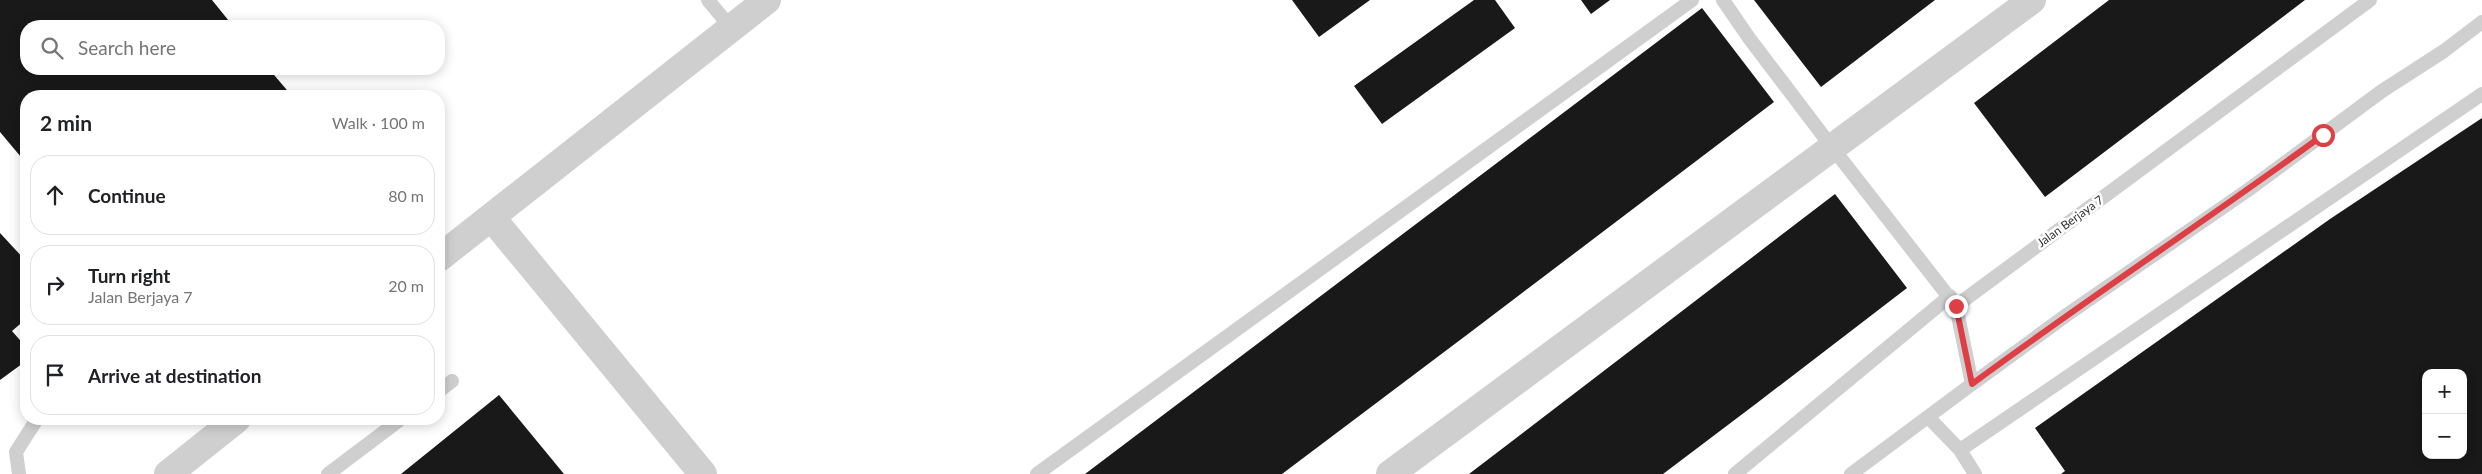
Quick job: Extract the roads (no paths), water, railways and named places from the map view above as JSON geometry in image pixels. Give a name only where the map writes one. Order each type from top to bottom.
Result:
[{"type":"street","points":[[445,253],[767,0]]},
{"type":"street","points":[[1390,474],[1831,146],[2032,0]]},
{"type":"street","points":[[491,217],[703,474]]},
{"type":"street","points":[[168,474],[229,425]]},
{"type":"lane","points":[[708,0],[731,28]]},
{"type":"lane","points":[[1037,474],[1692,0]]},
{"type":"lane","points":[[1723,0],[1749,38],[1831,146],[1953,301],[1972,384]]},
{"type":"lane","name":"Jalan Berjaya 7","points":[[1735,474],[1953,301],[2370,0]]},
{"type":"lane","points":[[1851,474],[2068,314],[2255,184],[2382,91],[2482,22]]},
{"type":"lane","points":[[1960,450],[2482,94]]},
{"type":"lane","points":[[445,386],[452,381]]},
{"type":"lane","points":[[1928,417],[1960,450],[1975,474]]},
{"type":"lane","points":[[19,474],[16,452],[32,425]]},
{"type":"lane","points":[[328,474],[393,425]]}]
